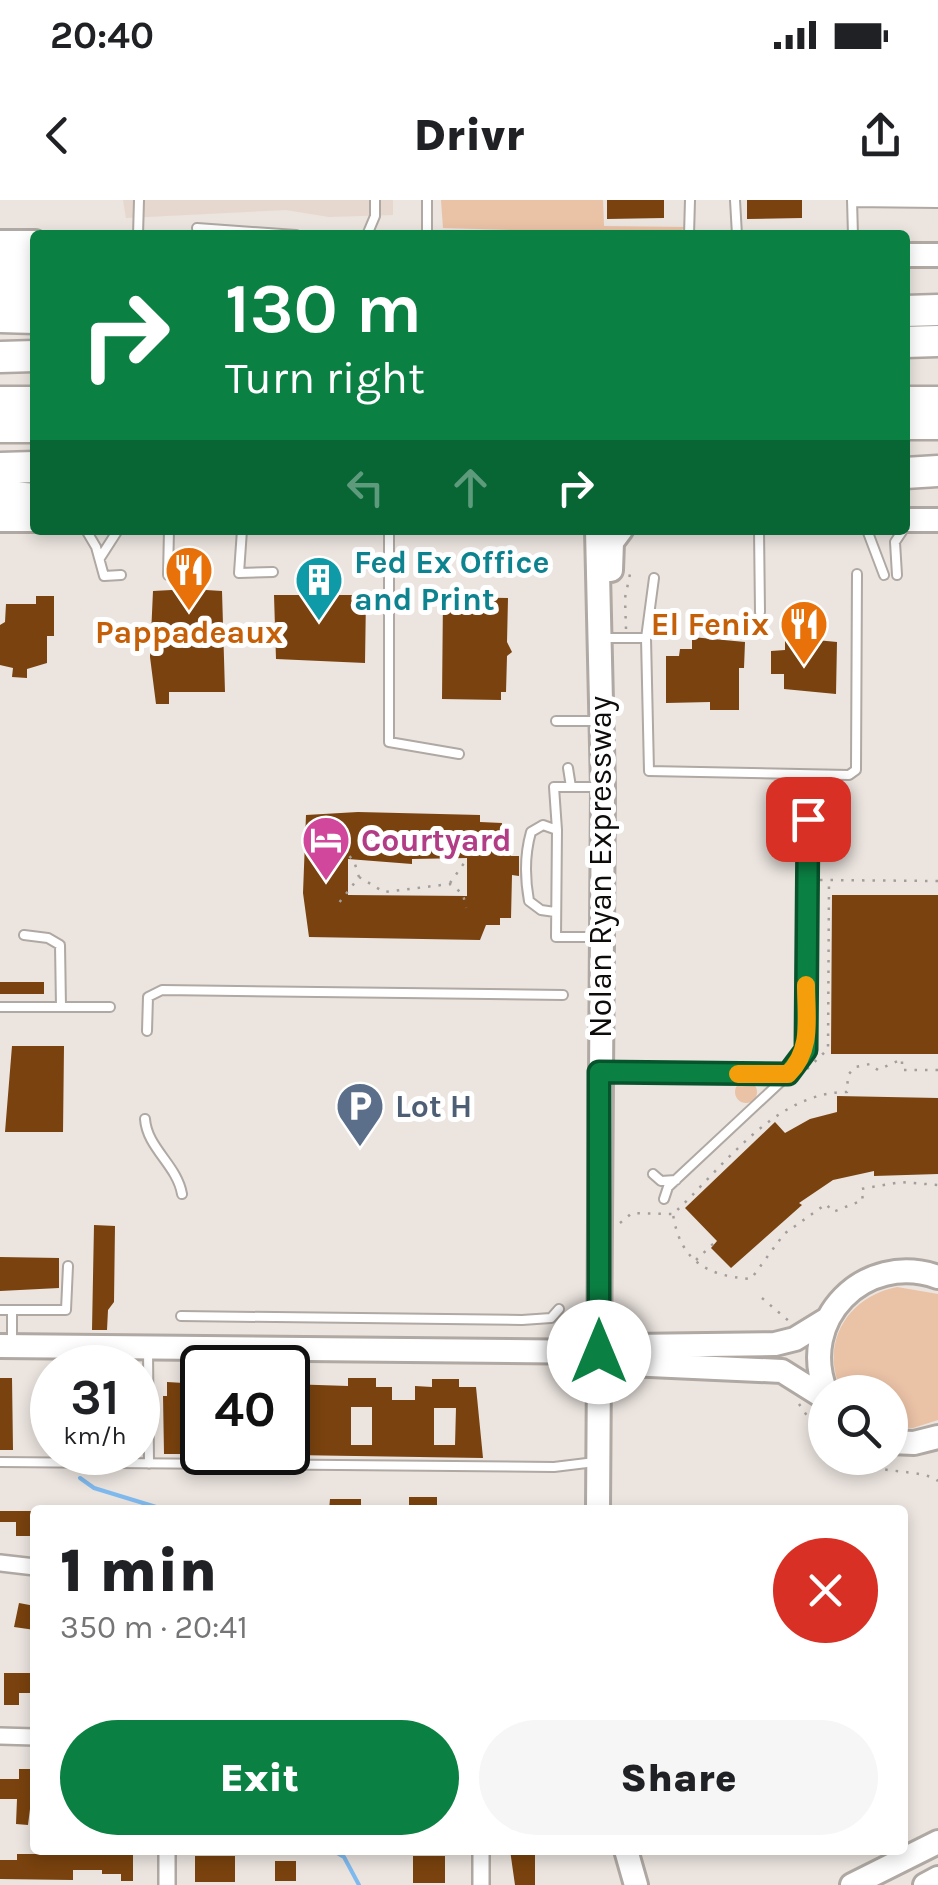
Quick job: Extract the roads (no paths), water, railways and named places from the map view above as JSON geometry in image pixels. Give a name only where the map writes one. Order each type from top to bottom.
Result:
[{"type":"highway","points":[[0,263],[30,265]]},
{"type":"highway","points":[[0,290],[30,291]]},
{"type":"highway","points":[[910,311],[938,310]]},
{"type":"highway","points":[[0,317],[30,318]]},
{"type":"highway","points":[[0,334],[30,334]]},
{"type":"highway","points":[[910,342],[938,341]]},
{"type":"highway","points":[[0,357],[30,356]]},
{"type":"highway","points":[[0,402],[30,402]]},
{"type":"highway","points":[[910,402],[938,402]]},
{"type":"highway","points":[[910,424],[938,424]]},
{"type":"highway","points":[[0,427],[30,426]]},
{"type":"highway","points":[[910,455],[938,456]]},
{"type":"highway","points":[[0,468],[30,467]]},
{"type":"highway","points":[[910,472],[938,471]]},
{"type":"highway","points":[[0,496],[30,498]]},
{"type":"street","points":[[0,242],[30,242]]},
{"type":"street","points":[[910,255],[938,255]]},
{"type":"street","points":[[0,520],[30,520]]},
{"type":"street","points":[[910,524],[938,520]]},
{"type":"street","name":"Nolan Ryan Expressway","points":[[597,535],[603,788],[598,1505]]},
{"type":"street","name":"Nolan Ryan Expressway","points":[[601,630],[611,601],[612,542],[617,535]]},
{"type":"street","points":[[160,1349],[599,1352],[630,1346],[775,1344],[795,1338],[826,1320],[843,1296],[868,1278],[897,1271],[938,1278]]},
{"type":"street","points":[[821,1375],[818,1363],[826,1320]]},
{"type":"street","points":[[599,1352],[628,1364],[782,1371],[808,1385]]},
{"type":"street","points":[[908,1443],[935,1445]]},
{"type":"street","points":[[0,1563],[30,1566]]},
{"type":"street","points":[[0,1736],[30,1737]]},
{"type":"street","points":[[852,1885],[938,1842]]},
{"type":"street","points":[[167,1855],[167,1885]]},
{"type":"street","points":[[481,1855],[481,1885]]},
{"type":"street","points":[[627,1855],[636,1885]]},
{"type":"street","points":[[925,1885],[938,1878]]},
{"type":"lane","points":[[138,200],[138,230]]},
{"type":"lane","points":[[368,230],[375,200]]},
{"type":"lane","points":[[426,200],[427,230]]},
{"type":"lane","points":[[688,230],[690,200]]},
{"type":"lane","points":[[736,200],[736,230]]},
{"type":"lane","points":[[853,230],[852,201],[938,202]]},
{"type":"lane","points":[[197,228],[225,230]]},
{"type":"lane","points":[[88,535],[104,576],[121,575]]},
{"type":"lane","points":[[100,558],[115,535]]},
{"type":"lane","points":[[168,575],[169,535]]},
{"type":"lane","points":[[242,535],[239,573],[273,572]]},
{"type":"lane","points":[[389,535],[393,572],[388,742],[459,754]]},
{"type":"lane","points":[[759,535],[760,612]]},
{"type":"lane","points":[[869,535],[884,575]]},
{"type":"lane","points":[[897,575],[895,542],[899,535]]},
{"type":"lane","points":[[376,572],[393,572]]},
{"type":"lane","points":[[654,578],[653,610],[646,638],[650,771],[854,774],[859,734],[857,574]]},
{"type":"lane","points":[[601,630],[646,638]]},
{"type":"lane","points":[[556,721],[601,721]]},
{"type":"lane","points":[[568,768],[571,787]]},
{"type":"lane","points":[[600,938],[556,937],[554,787],[603,788]]},
{"type":"lane","points":[[664,1200],[676,1180],[788,1074],[806,1050],[808,819]]},
{"type":"lane","points":[[556,912],[541,910],[530,901],[527,846],[532,832],[544,825],[557,830]]},
{"type":"lane","points":[[24,935],[40,936],[60,945],[60,1006]]},
{"type":"lane","points":[[147,1031],[148,997],[162,990],[563,995]]},
{"type":"lane","points":[[0,1007],[110,1007]]},
{"type":"lane","points":[[599,1072],[788,1074]]},
{"type":"lane","points":[[146,1119],[146,1131],[175,1171],[182,1194]]},
{"type":"lane","points":[[652,1174],[661,1181],[676,1180]]},
{"type":"lane","points":[[0,1310],[66,1310],[68,1266]]},
{"type":"lane","points":[[181,1316],[522,1320],[551,1318],[559,1309]]},
{"type":"lane","points":[[6,1346],[12,1310]]},
{"type":"lane","points":[[0,1462],[30,1462]]},
{"type":"lane","points":[[160,1464],[554,1466],[598,1462]]},
{"type":"waterway","points":[[80,1478],[94,1488],[150,1505]]},
{"type":"waterway","points":[[341,1855],[359,1885]]},
{"type":"place","name":"Pappadeaux","points":[[189,612]]},
{"type":"place","name":"Fed Ex Office and Print","points":[[319,622]]},
{"type":"place","name":"El Fenix","points":[[804,666]]},
{"type":"place","name":"Courtyard","points":[[326,882]]},
{"type":"place","name":"Lot H","points":[[360,1148]]}]
